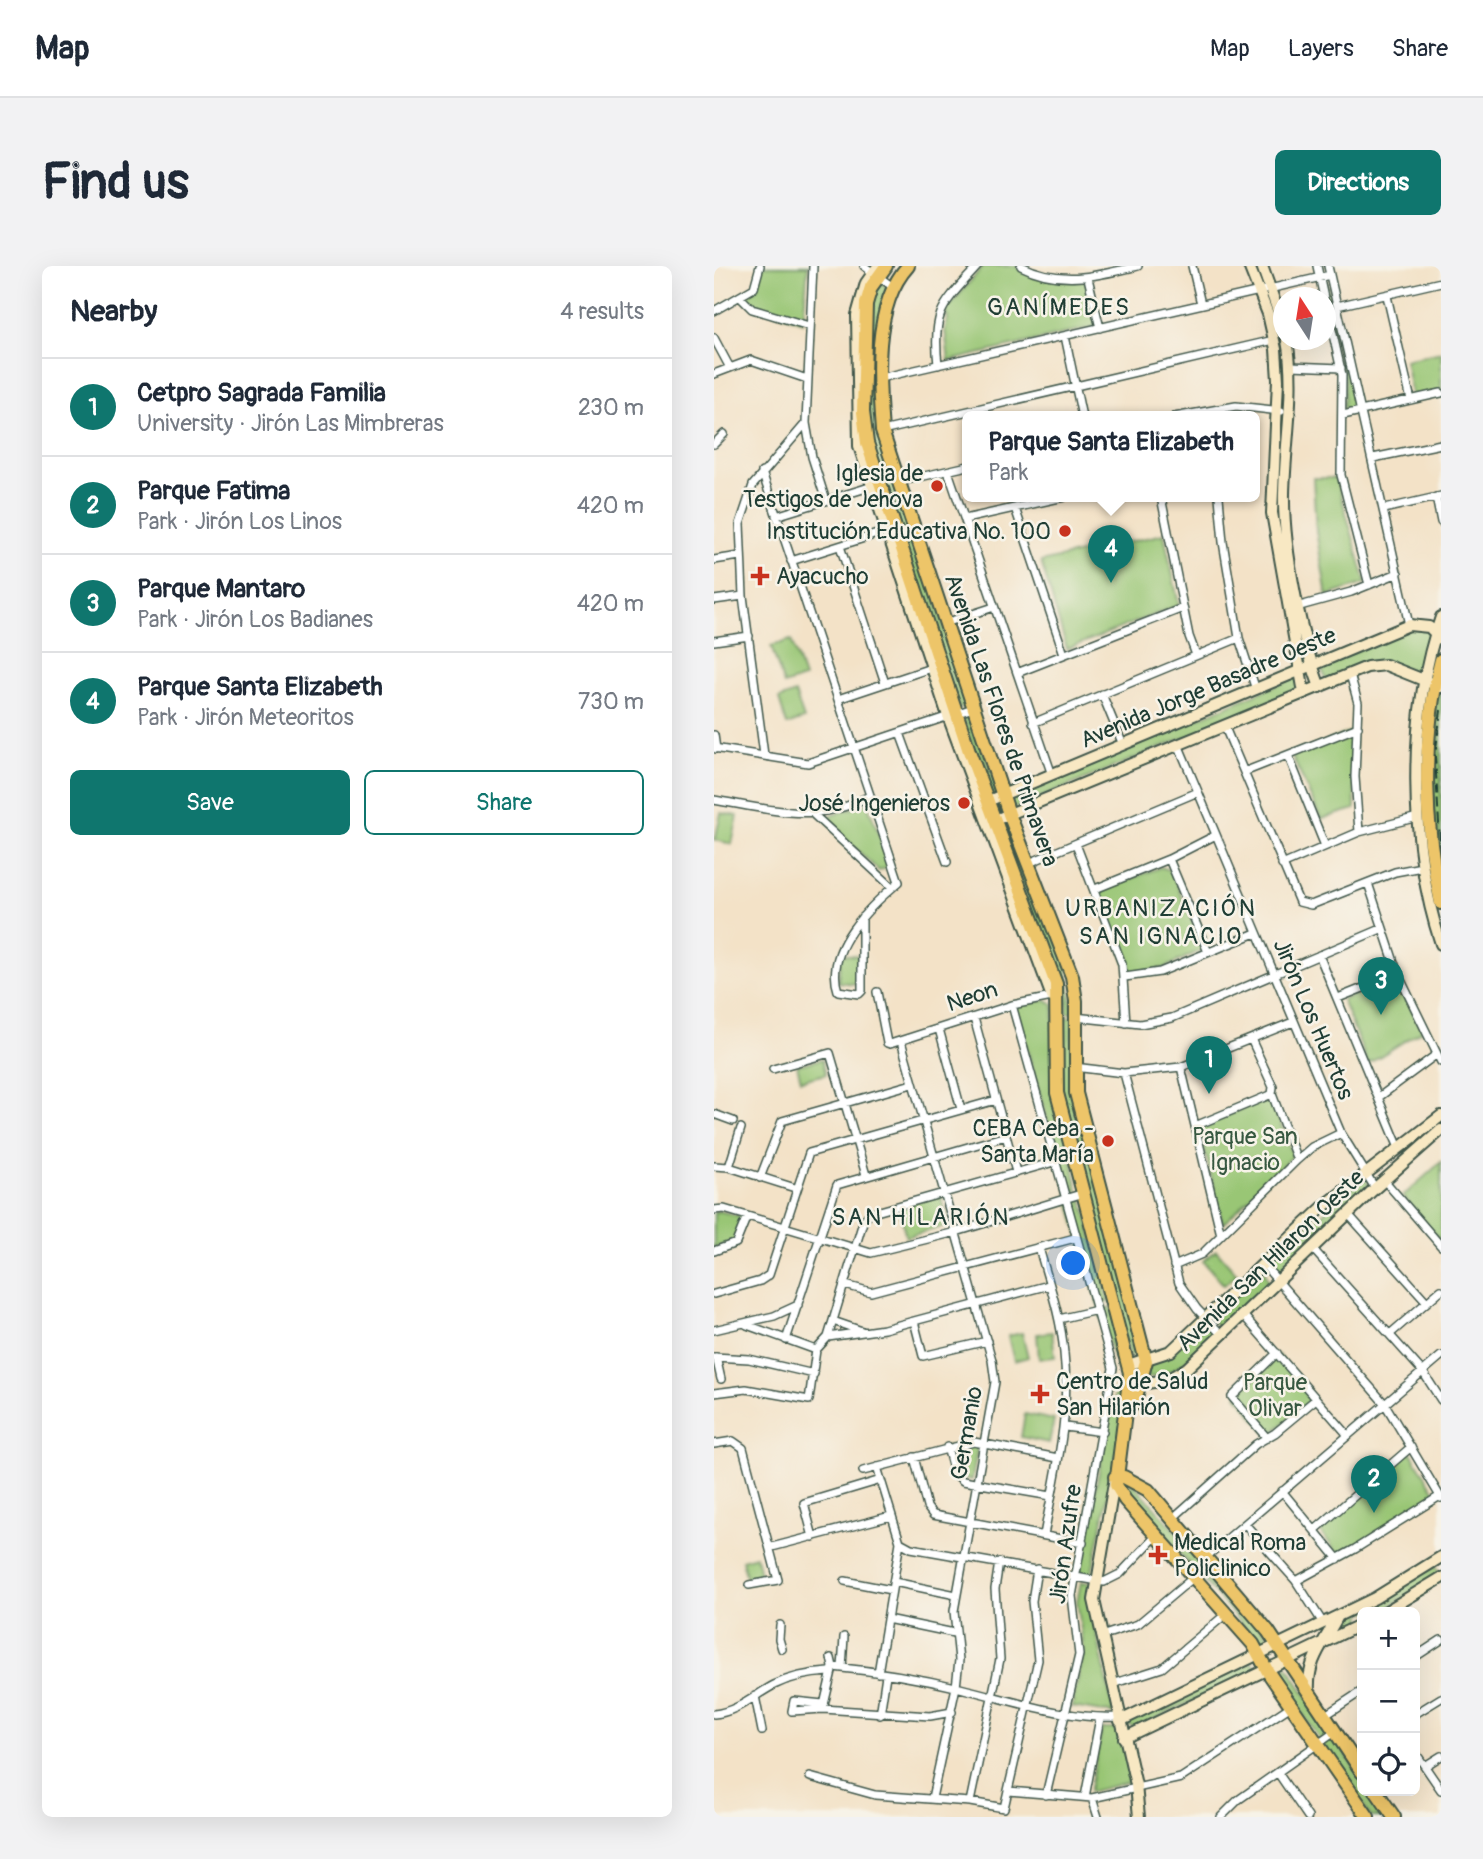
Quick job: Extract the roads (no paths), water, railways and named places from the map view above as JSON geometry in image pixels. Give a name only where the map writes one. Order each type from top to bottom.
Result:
[{"type":"main road","name":"Avenida Las Flores de Primavera","points":[[908,266],[892,287],[884,311],[880,378],[882,431],[1009,814],[1068,960],[1075,992],[1076,1093],[1146,1362],[1135,1385],[1119,1477]]},
{"type":"main road","name":"Avenida Las Flores de Primavera","points":[[876,269],[866,304],[863,412],[876,485],[952,715],[988,801],[1056,984],[1056,1085],[1135,1385]]},
{"type":"main road","points":[[1441,660],[1433,683],[1429,733],[1430,827],[1441,904]]},
{"type":"main road","points":[[1000,858],[1002,842]]},
{"type":"main road","points":[[1119,1477],[1148,1490],[1206,1557],[1279,1646],[1357,1765]]},
{"type":"main road","points":[[1119,1477],[1122,1495],[1260,1655],[1268,1672],[1368,1817]]},
{"type":"main road","points":[[1379,1796],[1394,1817]]},
{"type":"street","points":[[714,311],[754,288],[760,266]]},
{"type":"street","points":[[813,266],[806,423],[812,457],[826,501]]},
{"type":"street","points":[[938,365],[935,334],[940,312],[978,266]]},
{"type":"street","points":[[1021,266],[1065,279],[1088,278],[1138,266]]},
{"type":"street","points":[[1192,266],[1201,304]]},
{"type":"street","points":[[1249,266],[1273,337]]},
{"type":"street","points":[[1262,266],[1273,298]]},
{"type":"street","points":[[1317,266],[1322,287]]},
{"type":"street","points":[[1328,266],[1409,625],[1429,626],[1438,636]]},
{"type":"street","points":[[876,269],[892,287]]},
{"type":"street","points":[[880,378],[1330,275]]},
{"type":"street","points":[[1088,278],[1100,328]]},
{"type":"street","points":[[1337,306],[1441,282]]},
{"type":"street","points":[[740,296],[752,309],[809,326]]},
{"type":"street","points":[[1387,296],[1411,400]]},
{"type":"street","points":[[1065,336],[1081,411]]},
{"type":"street","points":[[714,338],[729,366]]},
{"type":"street","points":[[968,411],[1273,340]]},
{"type":"street","points":[[1275,350],[1278,380],[1272,513],[1304,693]]},
{"type":"street","points":[[1289,350],[1291,366],[1284,507],[1300,606],[1320,687]]},
{"type":"street","points":[[1335,350],[1341,368],[1341,475],[1369,585]]},
{"type":"street","points":[[714,374],[729,366],[751,360],[807,379]]},
{"type":"street","points":[[1291,366],[1341,368]]},
{"type":"street","points":[[1343,415],[1441,393]]},
{"type":"street","points":[[1200,411],[1236,406],[1288,413]]},
{"type":"street","points":[[1217,407],[1217,411]]},
{"type":"street","points":[[882,431],[962,412]]},
{"type":"street","points":[[764,755],[743,596],[740,556],[742,514],[749,492],[762,472],[806,423]]},
{"type":"street","points":[[714,444],[724,434]]},
{"type":"street","points":[[1373,458],[1441,444]]},
{"type":"street","points":[[898,482],[962,468]]},
{"type":"street","points":[[948,471],[1052,775]]},
{"type":"street","points":[[762,472],[854,748],[895,884]]},
{"type":"street","points":[[776,516],[876,485]]},
{"type":"street","points":[[1384,509],[1438,497],[1441,522]]},
{"type":"street","points":[[965,519],[1042,502]]},
{"type":"street","points":[[1162,502],[1183,608],[1196,655]]},
{"type":"street","points":[[1219,502],[1223,542],[1239,638],[1256,690]]},
{"type":"street","points":[[1015,508],[1064,654]]},
{"type":"street","points":[[791,561],[891,530]]},
{"type":"street","points":[[840,546],[885,683]]},
{"type":"street","points":[[714,560],[740,556]]},
{"type":"street","points":[[1300,606],[1369,585],[1398,573]]},
{"type":"street","points":[[714,600],[743,596]]},
{"type":"street","points":[[945,624],[994,607]]},
{"type":"street","points":[[1017,673],[1183,608]]},
{"type":"street","points":[[1441,617],[1418,817],[1422,867],[1441,944]]},
{"type":"street","name":"Avenida Jorge Basadre Oeste","points":[[988,801],[1409,625]]},
{"type":"street","points":[[714,641],[749,636]]},
{"type":"street","points":[[1033,723],[1239,638]]},
{"type":"street","name":"Avenida Jorge Basadre Oeste","points":[[995,820],[1379,664],[1433,683]]},
{"type":"street","points":[[838,699],[936,666]]},
{"type":"street","points":[[1350,674],[1358,703],[1354,777],[1359,832]]},
{"type":"street","points":[[1102,694],[1123,745]]},
{"type":"street","points":[[714,735],[715,748],[808,763],[973,708]]},
{"type":"street","points":[[952,715],[1000,858],[1055,997]]},
{"type":"street","points":[[1224,725],[1294,896],[1304,905],[1395,872],[1422,867]]},
{"type":"street","points":[[1244,772],[1357,727]]},
{"type":"street","points":[[900,733],[947,862]]},
{"type":"street","name":"Jirón Los Huertos","points":[[1178,744],[1341,1133],[1375,1188]]},
{"type":"street","points":[[1288,755],[1325,846]]},
{"type":"street","points":[[1029,863],[1198,792]]},
{"type":"street","points":[[714,800],[814,815],[840,809],[869,796]]},
{"type":"street","points":[[814,815],[895,884]]},
{"type":"street","points":[[1282,864],[1359,832],[1418,817]]},
{"type":"street","points":[[1095,890],[1169,859],[1216,835]]},
{"type":"street","points":[[1076,844],[1125,977],[1126,1023]]},
{"type":"street","points":[[1169,859],[1208,952]]},
{"type":"street","points":[[1368,883],[1398,974],[1439,1058],[1379,1097]]},
{"type":"street","points":[[862,917],[862,991],[859,994],[838,991],[839,956],[850,928],[895,884]]},
{"type":"street","points":[[1075,1017],[1126,1023],[1172,1018],[1381,929]]},
{"type":"street","points":[[1125,977],[1160,972],[1256,933]]},
{"type":"street","points":[[1320,955],[1399,1148]]},
{"type":"street","points":[[1338,998],[1398,974]]},
{"type":"street","points":[[877,992],[887,1043],[901,1041]]},
{"type":"street","name":"Neon","points":[[901,1041],[1012,1005],[1055,997]]},
{"type":"street","points":[[1012,1005],[1113,1368]]},
{"type":"street","points":[[974,1017],[1016,1172]]},
{"type":"street","points":[[1074,1066],[1124,1073],[1181,1067],[1293,1021]]},
{"type":"street","points":[[939,1029],[961,1109]]},
{"type":"street","points":[[1251,1039],[1273,1087],[1272,1094],[1297,1160]]},
{"type":"street","name":"Germanio","points":[[901,1041],[987,1341],[995,1382],[956,1595],[954,1633],[959,1660],[956,1687],[932,1798]]},
{"type":"street","points":[[774,1069],[830,1053],[866,1175]]},
{"type":"street","points":[[1181,1067],[1221,1235]]},
{"type":"street","points":[[1124,1073],[1174,1266],[1184,1293],[1222,1335]]},
{"type":"street","points":[[760,1178],[779,1123],[912,1084]]},
{"type":"street","points":[[1195,1126],[1272,1094]]},
{"type":"street","points":[[714,1294],[765,1278],[809,1153],[996,1100]]},
{"type":"street","points":[[714,1114],[733,1121]]},
{"type":"street","name":"Avenida San Hilaron Oeste","points":[[1113,1368],[1146,1362],[1171,1351],[1364,1172],[1441,1116]]},
{"type":"street","points":[[729,1167],[741,1128]]},
{"type":"street","name":"Avenida San Hilaron Oeste","points":[[1112,1380],[1135,1385],[1178,1375],[1375,1188],[1441,1130]]},
{"type":"street","points":[[1174,1266],[1195,1259],[1312,1147],[1341,1133]]},
{"type":"street","points":[[786,1340],[822,1238],[837,1185],[1006,1136]]},
{"type":"street","points":[[714,1393],[746,1389],[809,1400],[816,1350],[828,1337],[863,1222],[869,1214],[1054,1161]]},
{"type":"street","points":[[714,1167],[729,1167],[795,1188]]},
{"type":"street","points":[[1384,1180],[1441,1245]]},
{"type":"street","points":[[714,1210],[784,1225],[871,1253],[956,1232],[1084,1193]]},
{"type":"street","points":[[1348,1214],[1427,1303]]},
{"type":"street","points":[[714,1251],[736,1243],[747,1216]]},
{"type":"street","points":[[845,1285],[871,1292],[967,1269],[1075,1238]]},
{"type":"street","points":[[1039,1248],[1059,1320],[1065,1363],[1065,1427],[1044,1535]]},
{"type":"street","points":[[1312,1248],[1423,1373],[1441,1401]]},
{"type":"street","points":[[1263,1264],[1385,1404],[1440,1497],[1338,1559],[1296,1581]]},
{"type":"street","points":[[828,1337],[914,1321],[1049,1285]]},
{"type":"street","points":[[1390,1334],[1441,1290]]},
{"type":"street","points":[[714,1331],[784,1312],[799,1304]]},
{"type":"street","points":[[1059,1320],[1097,1310]]},
{"type":"street","points":[[1243,1315],[1347,1434]]},
{"type":"street","points":[[833,1321],[864,1331]]},
{"type":"street","points":[[914,1321],[923,1356],[987,1341]]},
{"type":"street","points":[[743,1325],[816,1350]]},
{"type":"street","points":[[1267,1438],[1232,1397],[1277,1353]]},
{"type":"street","points":[[1206,1557],[1441,1356]]},
{"type":"street","points":[[721,1379],[715,1357],[749,1359],[814,1374]]},
{"type":"street","name":"Jirón Azufre","points":[[1046,1795],[1079,1655],[1072,1604],[1113,1368]]},
{"type":"street","points":[[1173,1518],[1256,1444],[1316,1399]]},
{"type":"street","points":[[1065,1427],[1103,1432]]},
{"type":"street","points":[[714,1444],[733,1441],[743,1448],[772,1547],[778,1580],[749,1585]]},
{"type":"street","points":[[863,1471],[947,1447],[984,1443],[1058,1458]]},
{"type":"street","points":[[947,1447],[957,1477],[977,1484],[1051,1496]]},
{"type":"street","points":[[1315,1530],[1411,1447]]},
{"type":"street","points":[[914,1457],[929,1512],[1083,1543]]},
{"type":"street","points":[[877,1467],[900,1542],[887,1619],[880,1715]]},
{"type":"street","points":[[1119,1477],[1094,1600],[1100,1637],[1136,1786],[1139,1817]]},
{"type":"street","points":[[813,1537],[804,1503],[881,1480]]},
{"type":"street","points":[[1282,1491],[1338,1559]]},
{"type":"street","points":[[772,1547],[891,1516]]},
{"type":"street","points":[[1245,1524],[1296,1581],[1323,1623]]},
{"type":"street","points":[[900,1542],[911,1548],[999,1562],[1096,1582],[1120,1574],[1157,1534]]},
{"type":"street","points":[[970,1802],[994,1696],[1000,1648],[995,1600],[999,1562]]},
{"type":"street","points":[[714,1714],[736,1708],[799,1675],[831,1666],[956,1687],[1066,1712],[1120,1719],[1279,1646],[1375,1598],[1439,1562]]},
{"type":"street","points":[[810,1777],[874,1795],[932,1798],[1003,1808],[1030,1704],[1038,1660],[1032,1601],[1037,1569]]},
{"type":"street","points":[[1100,1637],[1138,1624],[1194,1577]]},
{"type":"street","points":[[1393,1607],[1441,1578]]},
{"type":"street","points":[[845,1581],[891,1590]]},
{"type":"street","points":[[894,1582],[956,1595]]},
{"type":"street","points":[[1111,1684],[1162,1668],[1226,1614]]},
{"type":"street","points":[[1309,1695],[1311,1660],[1323,1645],[1338,1616]]},
{"type":"street","points":[[887,1619],[954,1633]]},
{"type":"street","points":[[780,1625],[779,1639],[782,1649]]},
{"type":"street","points":[[1124,1738],[1268,1672],[1357,1627]]},
{"type":"street","points":[[842,1668],[844,1637]]},
{"type":"street","points":[[1420,1654],[1441,1640]]},
{"type":"street","points":[[831,1666],[823,1707],[880,1715],[930,1716],[952,1712]]},
{"type":"street","points":[[1324,1717],[1357,1694]]},
{"type":"street","points":[[755,1696],[762,1731]]},
{"type":"street","points":[[1420,1711],[1441,1698]]},
{"type":"street","points":[[1009,1791],[1088,1797],[1181,1778],[1291,1706]]},
{"type":"street","points":[[1098,1817],[1088,1797],[1100,1718]]},
{"type":"street","points":[[1221,1817],[1238,1800],[1335,1732]]},
{"type":"street","points":[[1425,1766],[1441,1756]]},
{"type":"street","points":[[1420,1759],[1441,1790]]},
{"type":"street","points":[[1278,1773],[1304,1816]]},
{"type":"railway","points":[[1441,710],[1435,756],[1441,857]]},
{"type":"place","name":"Iglesia de Testigos de Jehova","points":[[937,486]]},
{"type":"place","name":"Institución Educativa No. 100","points":[[1065,531]]},
{"type":"place","name":"Ayacucho","points":[[760,576]]},
{"type":"place","name":"Parque Santa Elizabeth","points":[[1111,583]]},
{"type":"place","name":"José Ingenieros","points":[[964,803]]},
{"type":"place","name":"Parque Mantaro","points":[[1381,1015]]},
{"type":"place","name":"Cetpro Sagrada Familia","points":[[1209,1094]]},
{"type":"place","name":"CEBA Ceba - Santa María","points":[[1108,1141]]},
{"type":"place","name":"Centro de Salud San Hilarión","points":[[1040,1394]]},
{"type":"place","name":"Parque Fatima","points":[[1374,1513]]},
{"type":"place","name":"Medical Roma Policlinico","points":[[1158,1555]]},
{"type":"district","name":"GANÍMEDES","points":[[1059,307]]},
{"type":"district","name":"URBANIZACIÓN SAN IGNACIO","points":[[1161,922]]},
{"type":"district","name":"SAN HILARIÓN","points":[[921,1217]]},
{"type":"park label","name":"Parque San Ignacio","points":[[1245,1149]]},
{"type":"park label","name":"Parque Olivar","points":[[1275,1395]]}]
